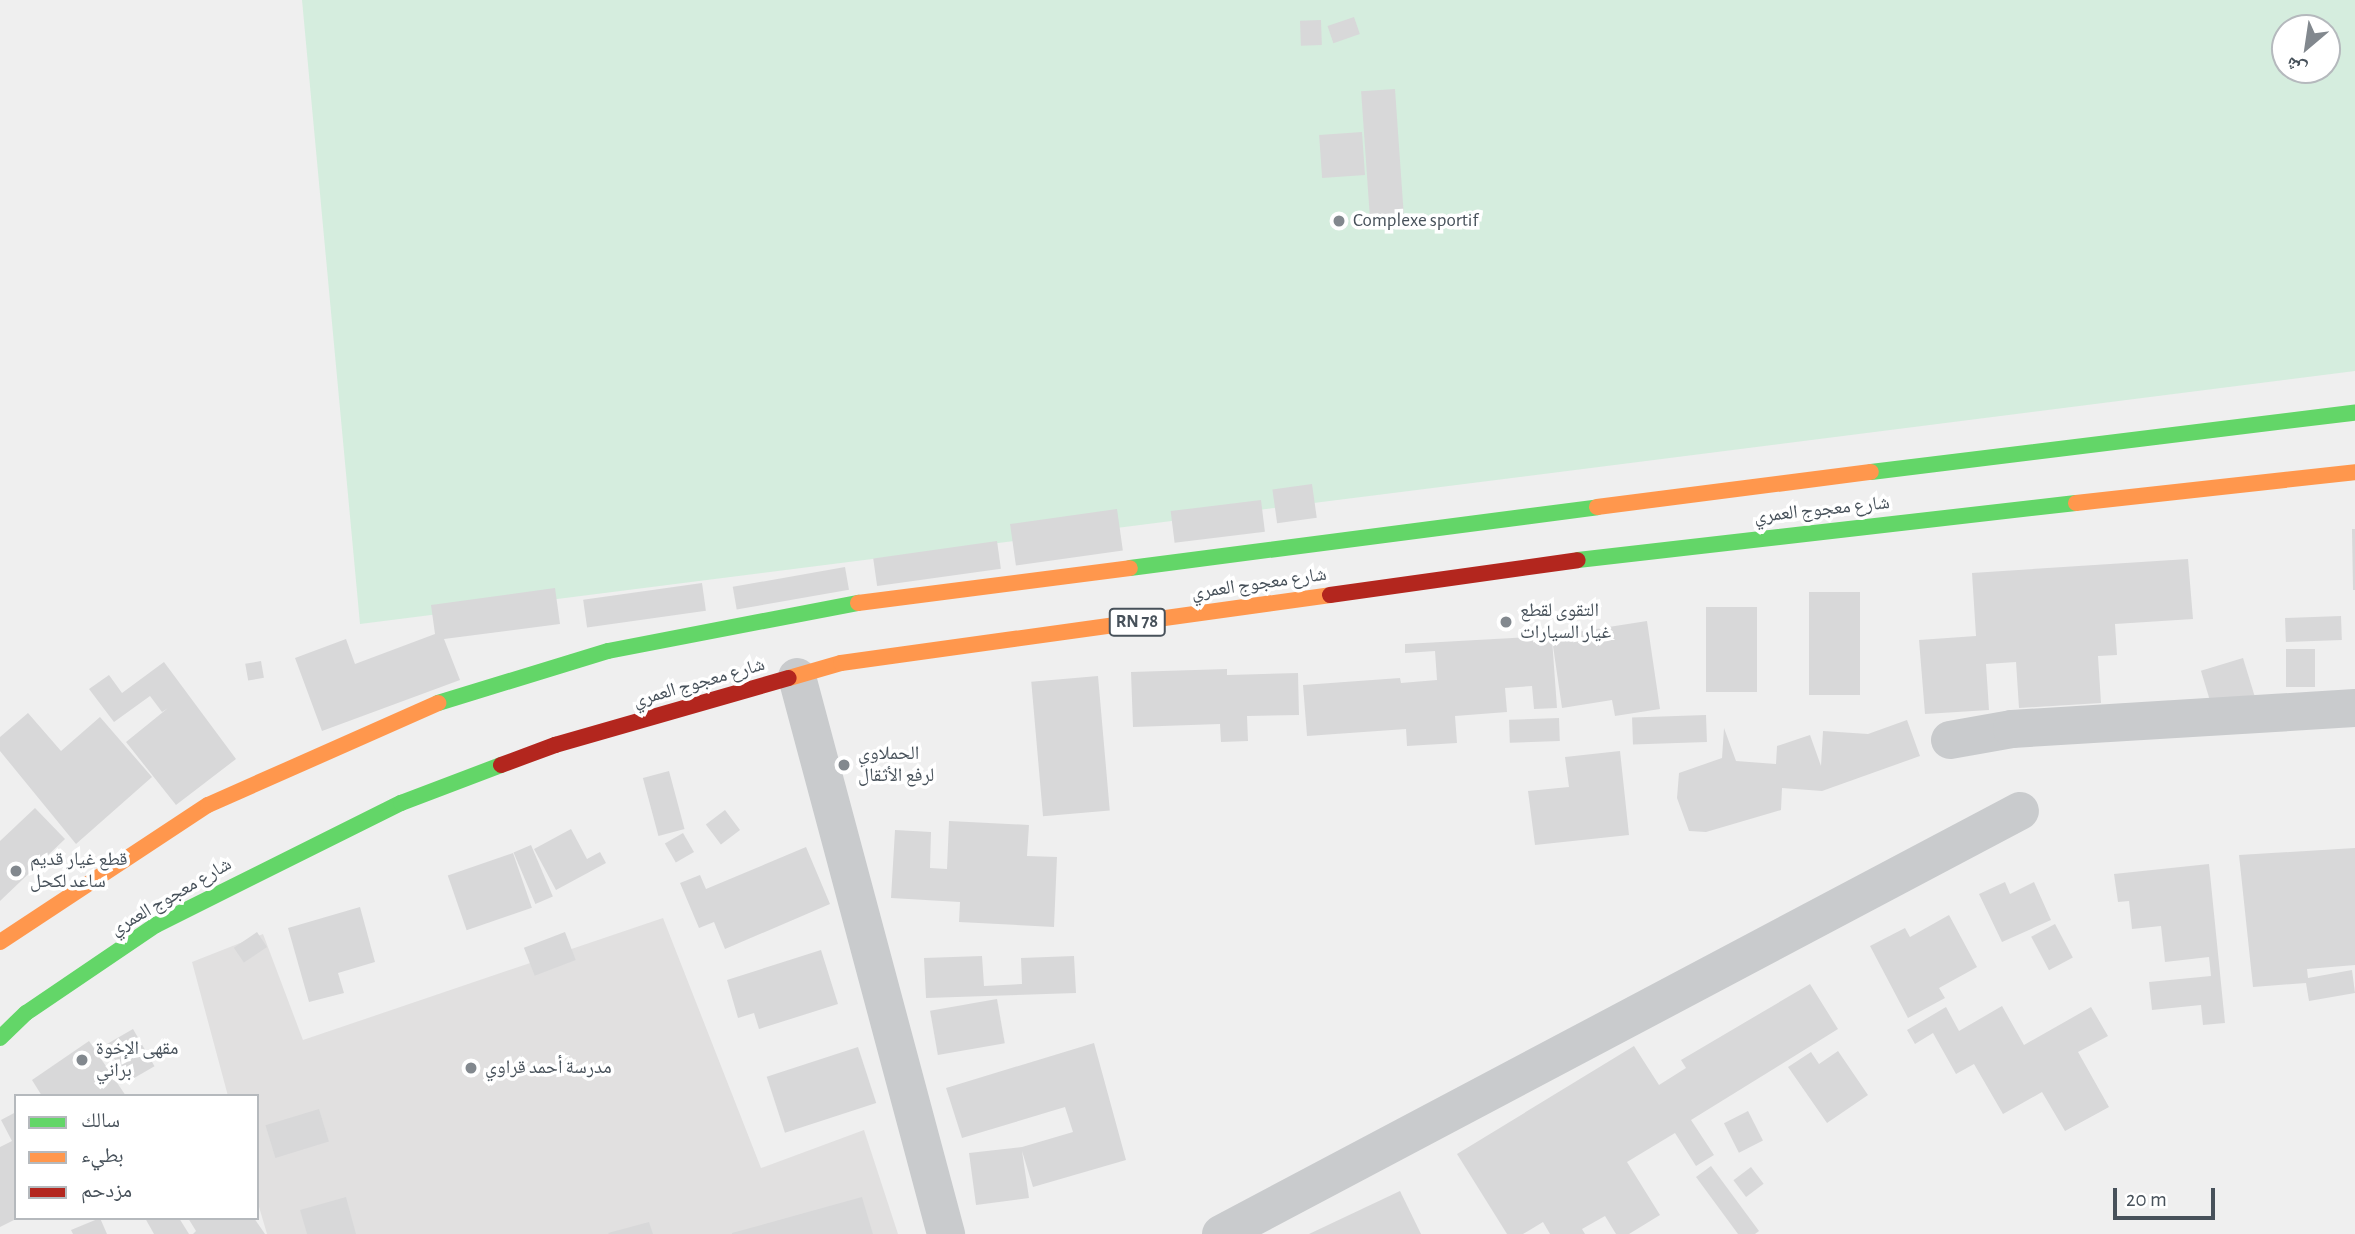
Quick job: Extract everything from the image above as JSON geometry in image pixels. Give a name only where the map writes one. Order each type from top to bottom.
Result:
[{"type":"main road","name":"شارع معجوج العمري","points":[[0,942],[208,805],[438,703],[608,651],[812,609],[2037,450],[2355,413]]},
{"type":"main road","name":"شارع معجوج العمري","points":[[0,1038],[26,1013],[156,925],[401,803],[555,745],[841,663],[1651,550],[2355,472]]},
{"type":"street","points":[[797,677],[946,1234]]},
{"type":"street","points":[[1950,740],[2012,729],[2355,708]]},
{"type":"street","points":[[1221,1234],[2020,811]]},
{"type":"shaded area","name":"مدرسة أحمد قراوي","points":[[663,918],[761,1168],[864,1130],[898,1234],[267,1234],[259,1207],[259,1094],[227,1094],[192,962],[263,934],[303,1040]]},
{"type":"green space","name":"Complexe sportif","points":[[302,0],[2355,0],[2355,371],[360,624]]},
{"type":"building","points":[[1354,17],[1360,34],[1333,43],[1328,26]]},
{"type":"building","points":[[1321,20],[1322,45],[1301,46],[1300,21]]},
{"type":"building","points":[[1395,89],[1404,214],[1370,216],[1361,91]]},
{"type":"building","points":[[1362,132],[1365,175],[1322,178],[1319,135]]},
{"type":"building","points":[[1312,484],[1317,518],[1277,523],[1272,490]]},
{"type":"building","points":[[1261,500],[1265,532],[1175,543],[1171,511]]},
{"type":"building","points":[[1117,509],[1123,551],[1016,566],[1010,524]]},
{"type":"building","points":[[2352,529],[2355,529],[2355,590],[2353,590]]},
{"type":"building","points":[[997,541],[1001,569],[877,586],[873,558]]},
{"type":"building","points":[[2188,559],[2193,619],[2115,624],[2117,655],[2098,656],[2101,703],[2019,708],[2016,662],[1986,664],[1989,710],[1925,714],[1919,640],[1976,636],[1972,573]]},
{"type":"building","points":[[845,567],[849,590],[737,609],[733,587]]},
{"type":"building","points":[[702,583],[706,611],[587,627],[583,600]]},
{"type":"building","points":[[555,588],[560,624],[444,639],[460,680],[322,731],[295,658],[346,639],[355,664],[435,634],[431,605]]},
{"type":"building","points":[[1809,592],[1860,592],[1860,695],[1809,695]]},
{"type":"building","points":[[1706,607],[1757,607],[1757,692],[1706,692]]},
{"type":"building","points":[[2341,616],[2342,640],[2286,642],[2285,618]]},
{"type":"building","points":[[1647,621],[1660,709],[1615,716],[1612,700],[1562,708],[1552,639],[1557,708],[1534,709],[1532,686],[1505,688],[1507,712],[1455,716],[1457,743],[1407,746],[1406,729],[1307,736],[1303,685],[1400,678],[1401,683],[1437,680],[1435,651],[1405,653],[1405,644],[1551,636]]},
{"type":"building","points":[[2286,649],[2315,649],[2315,687],[2286,687]]},
{"type":"building","points":[[2243,658],[2254,695],[2212,708],[2201,671]]},
{"type":"building","points":[[261,661],[264,678],[248,681],[245,664]]},
{"type":"building","points":[[164,662],[236,759],[176,805],[126,742],[168,708],[162,712],[150,696],[114,722],[89,689],[109,675],[122,693]]},
{"type":"building","points":[[1227,669],[1227,675],[1298,673],[1299,715],[1247,716],[1248,741],[1221,742],[1220,724],[1133,727],[1131,672]]},
{"type":"building","points":[[1098,676],[1110,810],[1043,816],[1031,682]]},
{"type":"building","points":[[28,713],[61,751],[100,717],[152,777],[76,844],[0,751],[0,737]]},
{"type":"building","points":[[1706,715],[1707,742],[1633,745],[1632,718]]},
{"type":"building","points":[[1559,718],[1560,741],[1510,743],[1509,720]]},
{"type":"building","points":[[1907,720],[1920,756],[1822,791],[1782,788],[1781,810],[1706,832],[1689,831],[1677,798],[1679,773],[1722,758],[1724,728],[1736,761],[1776,764],[1777,746],[1810,735],[1821,766],[1823,731],[1868,734]]},
{"type":"building","points":[[1620,751],[1629,835],[1535,845],[1528,791],[1569,787],[1565,757]]},
{"type":"building","points":[[669,771],[685,829],[658,836],[643,778]]},
{"type":"building","name":"قطع غيار قديم ساعد لكحل","points":[[35,808],[65,839],[0,901],[0,841]]},
{"type":"building","points":[[725,810],[740,830],[721,844],[706,824]]},
{"type":"building","points":[[949,821],[1029,825],[1027,856],[1057,857],[1054,927],[959,922],[960,902],[891,898],[895,830],[931,832],[930,868],[947,869]]},
{"type":"building","points":[[571,829],[587,859],[600,852],[606,863],[556,890],[534,849]]},
{"type":"building","points":[[683,833],[694,852],[676,863],[665,844]]},
{"type":"building","points":[[531,845],[553,897],[535,904],[514,852]]},
{"type":"building","points":[[806,847],[830,904],[725,949],[714,922],[699,928],[680,883],[700,875],[706,889]]},
{"type":"building","points":[[2355,848],[2355,965],[2307,969],[2308,978],[2352,970],[2355,993],[2309,1001],[2306,983],[2253,987],[2239,855]]},
{"type":"building","points":[[513,853],[532,908],[467,930],[448,875]]},
{"type":"building","points":[[2209,864],[2225,1023],[2203,1025],[2201,1005],[2152,1010],[2149,982],[2211,976],[2209,957],[2165,962],[2161,926],[2132,929],[2129,901],[2118,902],[2114,874]]},
{"type":"building","points":[[2005,882],[2010,894],[2034,882],[2051,920],[2002,942],[1979,894]]},
{"type":"building","points":[[360,907],[375,962],[338,973],[344,993],[309,1002],[288,928]]},
{"type":"building","points":[[1949,915],[1977,967],[1939,988],[1945,998],[1908,1018],[1870,946],[1905,928],[1910,937]]},
{"type":"building","points":[[2055,924],[2073,958],[2049,970],[2031,937]]},
{"type":"building","points":[[257,932],[267,947],[244,963],[234,948]]},
{"type":"building","points":[[565,932],[576,960],[535,976],[524,948]]},
{"type":"building","points":[[821,950],[838,1004],[759,1029],[754,1013],[738,1018],[727,980]]},
{"type":"building","points":[[982,956],[984,986],[1022,984],[1021,958],[1074,956],[1076,993],[926,998],[924,958]]},
{"type":"building","points":[[1810,984],[1838,1029],[1691,1120],[1714,1155],[1696,1166],[1675,1133],[1627,1162],[1660,1215],[1629,1234],[1616,1234],[1605,1216],[1582,1229],[1585,1234],[1550,1234],[1543,1222],[1523,1234],[1507,1234],[1457,1154],[1634,1046],[1659,1085],[1686,1068],[1681,1060]]},
{"type":"building","points":[[997,999],[1005,1043],[938,1055],[930,1011]]},
{"type":"building","points":[[2002,1006],[2024,1045],[2091,1007],[2108,1036],[2078,1052],[2109,1107],[2065,1131],[2042,1092],[2003,1114],[1974,1064],[1956,1074],[1933,1033],[1915,1044],[1907,1030],[1946,1007],[1959,1031]]},
{"type":"building","points":[[133,1029],[154,1066],[128,1082],[106,1044]]},
{"type":"building","name":"مقهى الإخوة براني","points":[[89,1041],[125,1094],[41,1094],[32,1080]]},
{"type":"building","points":[[1094,1043],[1126,1160],[1033,1187],[1022,1151],[1029,1198],[976,1205],[969,1153],[1022,1147],[1073,1132],[1065,1107],[962,1138],[946,1088]]},
{"type":"building","points":[[858,1047],[876,1103],[785,1133],[767,1077]]},
{"type":"building","points":[[1838,1051],[1868,1095],[1827,1123],[1788,1067],[1811,1052],[1819,1064]]},
{"type":"building","points":[[319,1109],[329,1142],[275,1158],[265,1125]]},
{"type":"building","points":[[1748,1111],[1763,1140],[1739,1153],[1724,1123]]},
{"type":"building","points":[[14,1113],[14,1220],[0,1227],[0,1147],[12,1141],[1,1120]]},
{"type":"building","points":[[1711,1166],[1759,1231],[1755,1234],[1738,1234],[1696,1177]]},
{"type":"building","points":[[1751,1167],[1764,1184],[1746,1197],[1733,1180]]},
{"type":"building","points":[[1400,1191],[1421,1234],[1309,1234]]},
{"type":"building","points":[[346,1197],[356,1234],[307,1234],[300,1210]]},
{"type":"building","points":[[862,1197],[873,1234],[732,1234],[732,1233]]},
{"type":"building","points":[[101,1220],[107,1234],[73,1234],[71,1230]]},
{"type":"building","points":[[146,1220],[180,1220],[189,1234],[154,1234]]},
{"type":"building","points":[[189,1220],[255,1220],[265,1234],[193,1234],[196,1231]]},
{"type":"building","points":[[649,1222],[653,1234],[608,1233]]},
{"type":"traffic: fast","points":[[1871,472],[2355,413]]},
{"type":"traffic: fast","points":[[1578,560],[2076,503]]},
{"type":"traffic: fast","points":[[1130,568],[1597,507]]},
{"type":"traffic: fast","points":[[438,703],[608,651],[858,603]]},
{"type":"traffic: fast","points":[[0,1038],[26,1013],[156,925],[401,803],[501,765]]},
{"type":"traffic: slow","points":[[1597,507],[1871,472]]},
{"type":"traffic: slow","points":[[2076,503],[2355,472]]},
{"type":"traffic: slow","points":[[858,603],[1130,568]]},
{"type":"traffic: slow","points":[[789,678],[841,663],[1330,595]]},
{"type":"traffic: slow","points":[[0,942],[208,805],[438,703]]},
{"type":"traffic: jam","points":[[1330,595],[1578,560]]},
{"type":"traffic: jam","points":[[501,765],[555,745],[789,678]]},
{"type":"place","name":"Complexe sportif","points":[[1339,221]]},
{"type":"place","name":"التقوى لقطع غيار السيارات","points":[[1506,622]]},
{"type":"place","name":"الحملاوي لرفع الأثقال","points":[[844,765]]},
{"type":"place","name":"قطع غيار قديم ساعد لكحل","points":[[16,871]]},
{"type":"place","name":"مقهى الإخوة براني","points":[[82,1060]]},
{"type":"place","name":"مدرسة أحمد قراوي","points":[[471,1068]]}]
